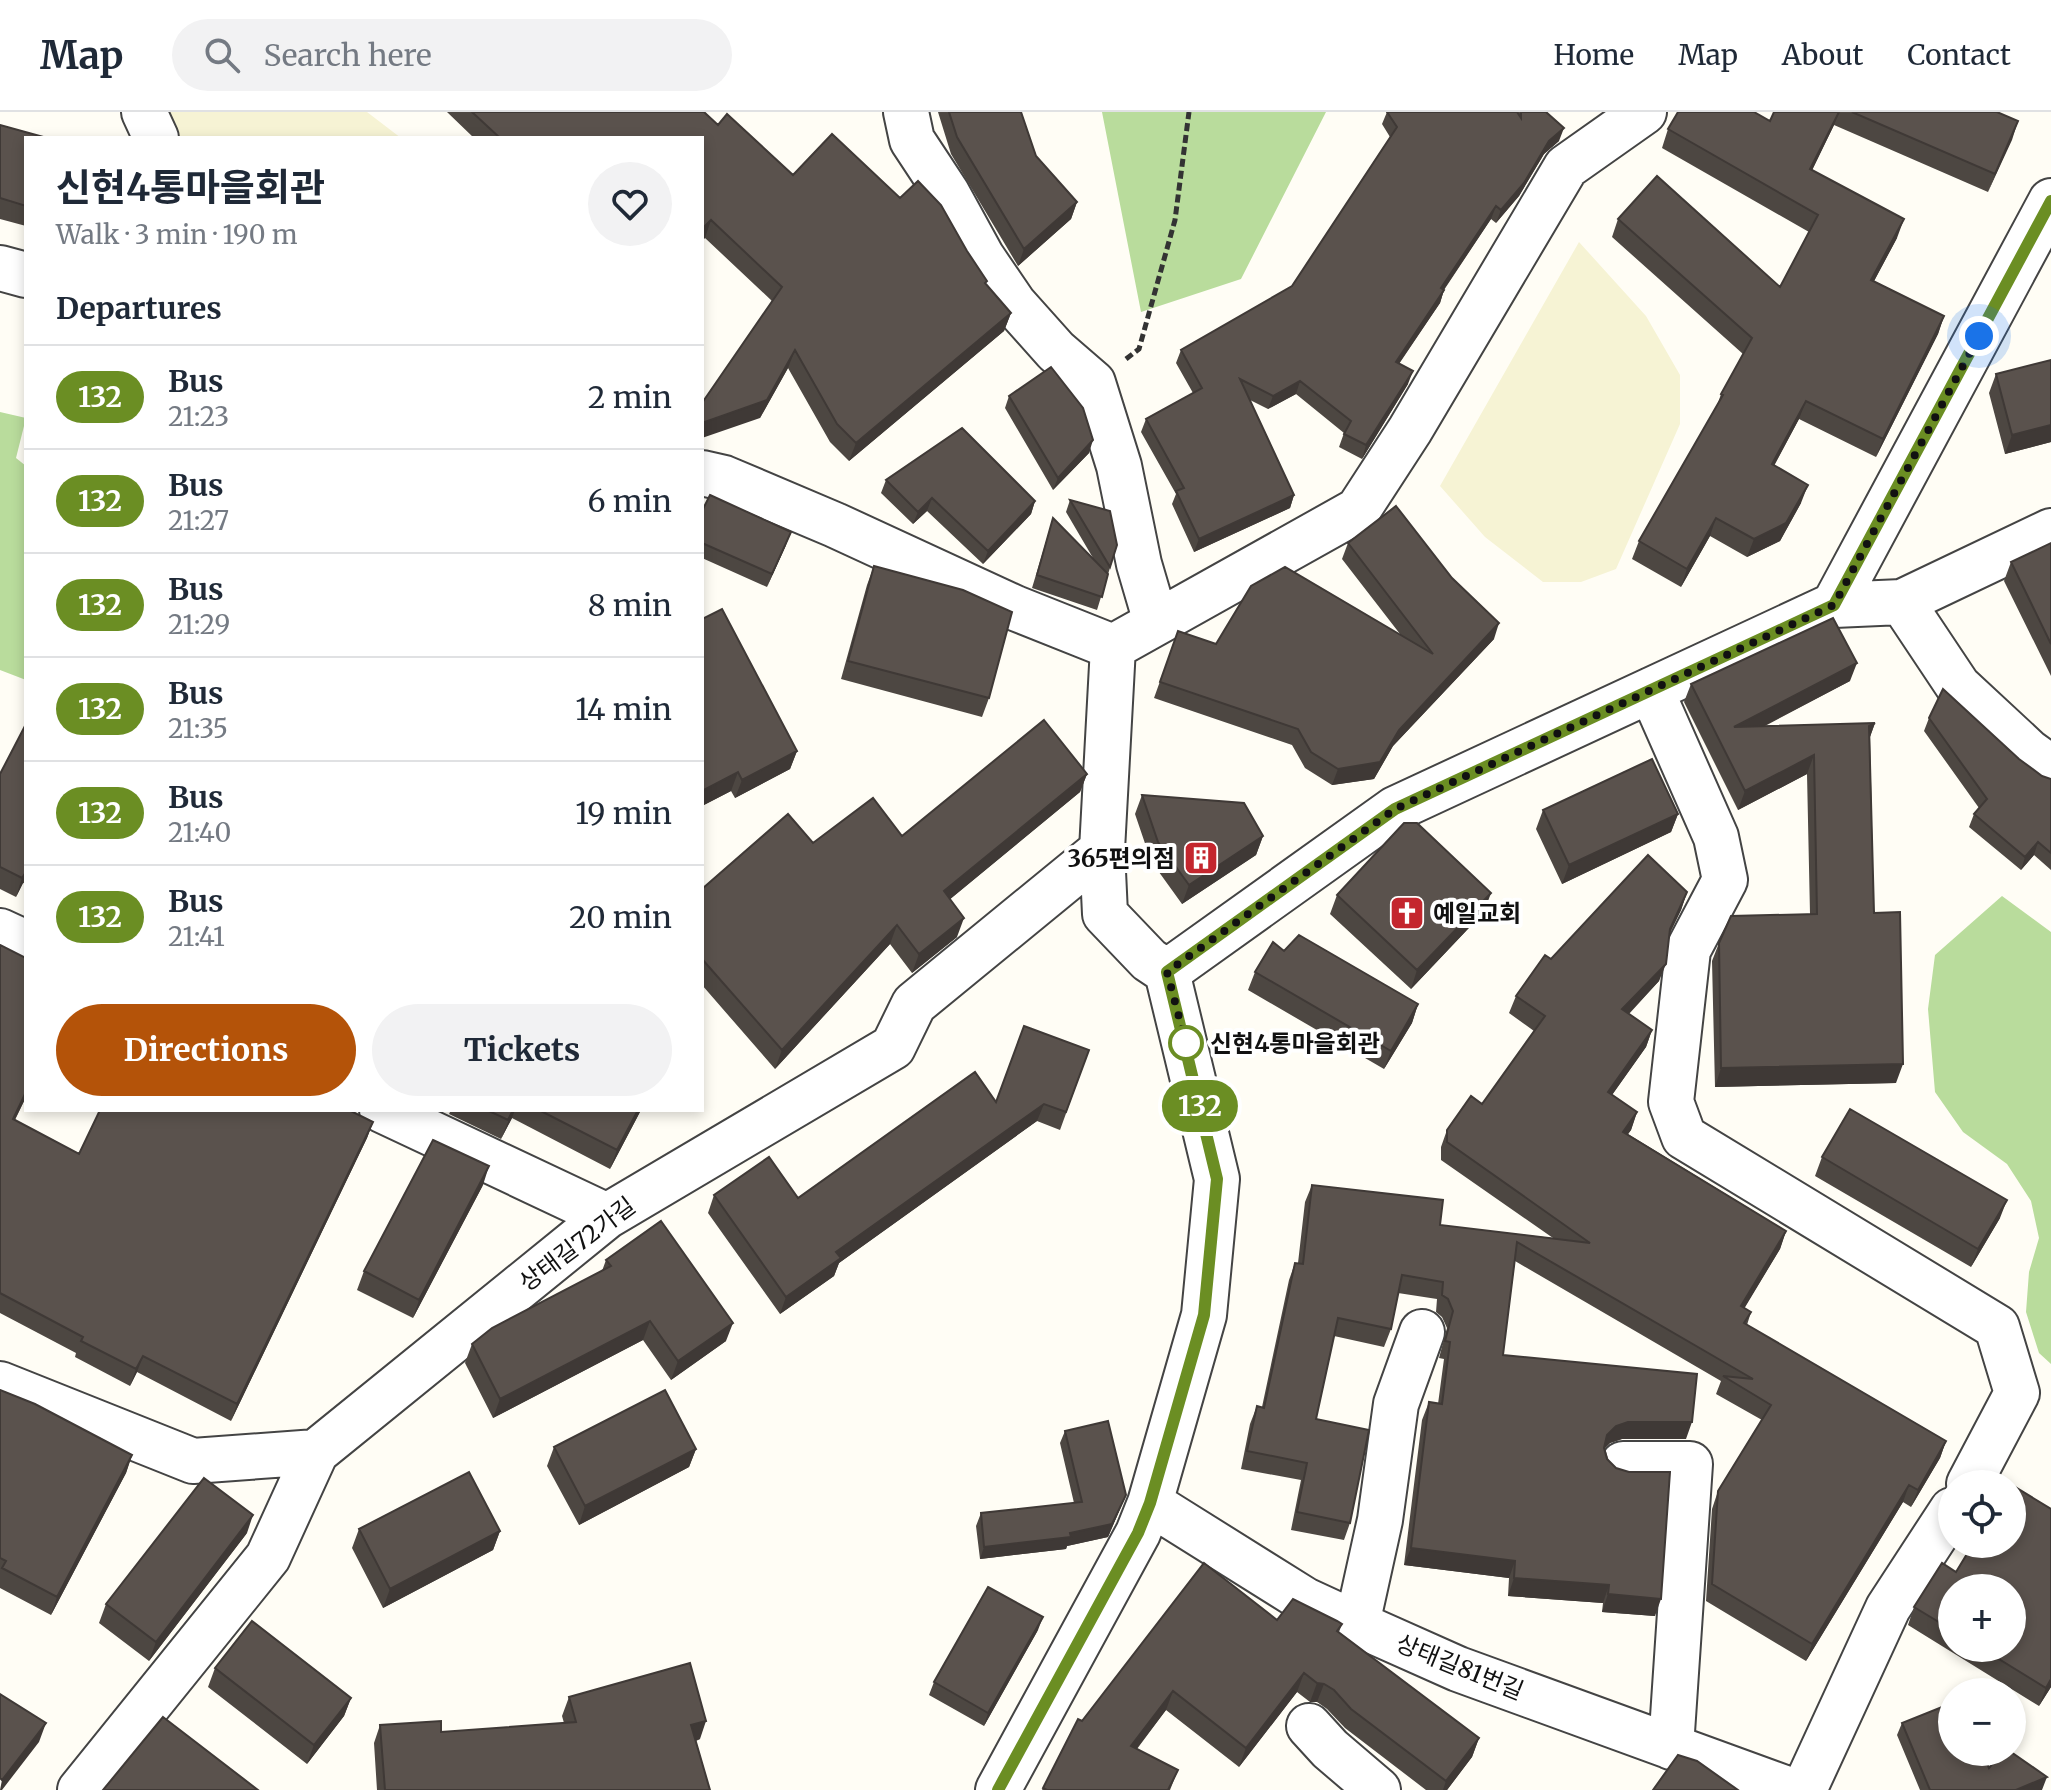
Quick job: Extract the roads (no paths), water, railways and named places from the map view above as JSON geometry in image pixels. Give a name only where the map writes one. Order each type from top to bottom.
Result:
[{"type":"street","points":[[144,112],[155,136]]},
{"type":"street","points":[[906,112],[912,140],[1014,304],[1056,351],[1093,383],[1119,466],[1139,564],[1156,622]]},
{"type":"street","points":[[1113,647],[1358,510],[1410,430],[1566,167],[1644,112]]},
{"type":"street","points":[[1834,605],[2051,201]]},
{"type":"street","points":[[0,268],[24,274]]},
{"type":"street","points":[[704,473],[724,478],[1015,608],[1113,647]]},
{"type":"street","points":[[1167,972],[1395,809],[1834,605],[1902,602],[2051,531]]},
{"type":"street","points":[[1902,602],[1958,686],[2029,752],[2051,768]]},
{"type":"street","points":[[998,1790],[1138,1533],[1150,1503],[1204,1315],[1217,1179],[1167,972],[1149,960],[1105,914],[1102,850],[1113,647]]},
{"type":"street","points":[[1651,690],[1716,837],[1725,880],[1688,950],[1671,1102],[1684,1137],[1997,1327],[2017,1393],[1976,1470]]},
{"type":"street","name":"상태길72가길","points":[[316,1452],[607,1216],[893,1047],[914,1004],[1102,850]]},
{"type":"street","points":[[0,931],[24,942]]},
{"type":"street","points":[[386,1112],[607,1216]]},
{"type":"street","points":[[1357,1624],[1380,1520],[1396,1404],[1422,1332]]},
{"type":"street","points":[[0,1384],[193,1461],[316,1452],[268,1557],[80,1790]]},
{"type":"street","points":[[1623,1464],[1690,1464],[1671,1747]]},
{"type":"street","name":"상태길81번길","points":[[1150,1503],[1305,1600],[1357,1624],[1458,1669],[1790,1790]]},
{"type":"street","points":[[1804,1790],[1888,1608],[1938,1531]]},
{"type":"street","points":[[1309,1726],[1330,1749],[1378,1790]]},
{"type":"place","name":"365편의점","points":[[1201,858]]},
{"type":"place","name":"예일교회","points":[[1407,913]]},
{"type":"place","name":"신현4통마을회관","points":[[1186,1043]]}]
